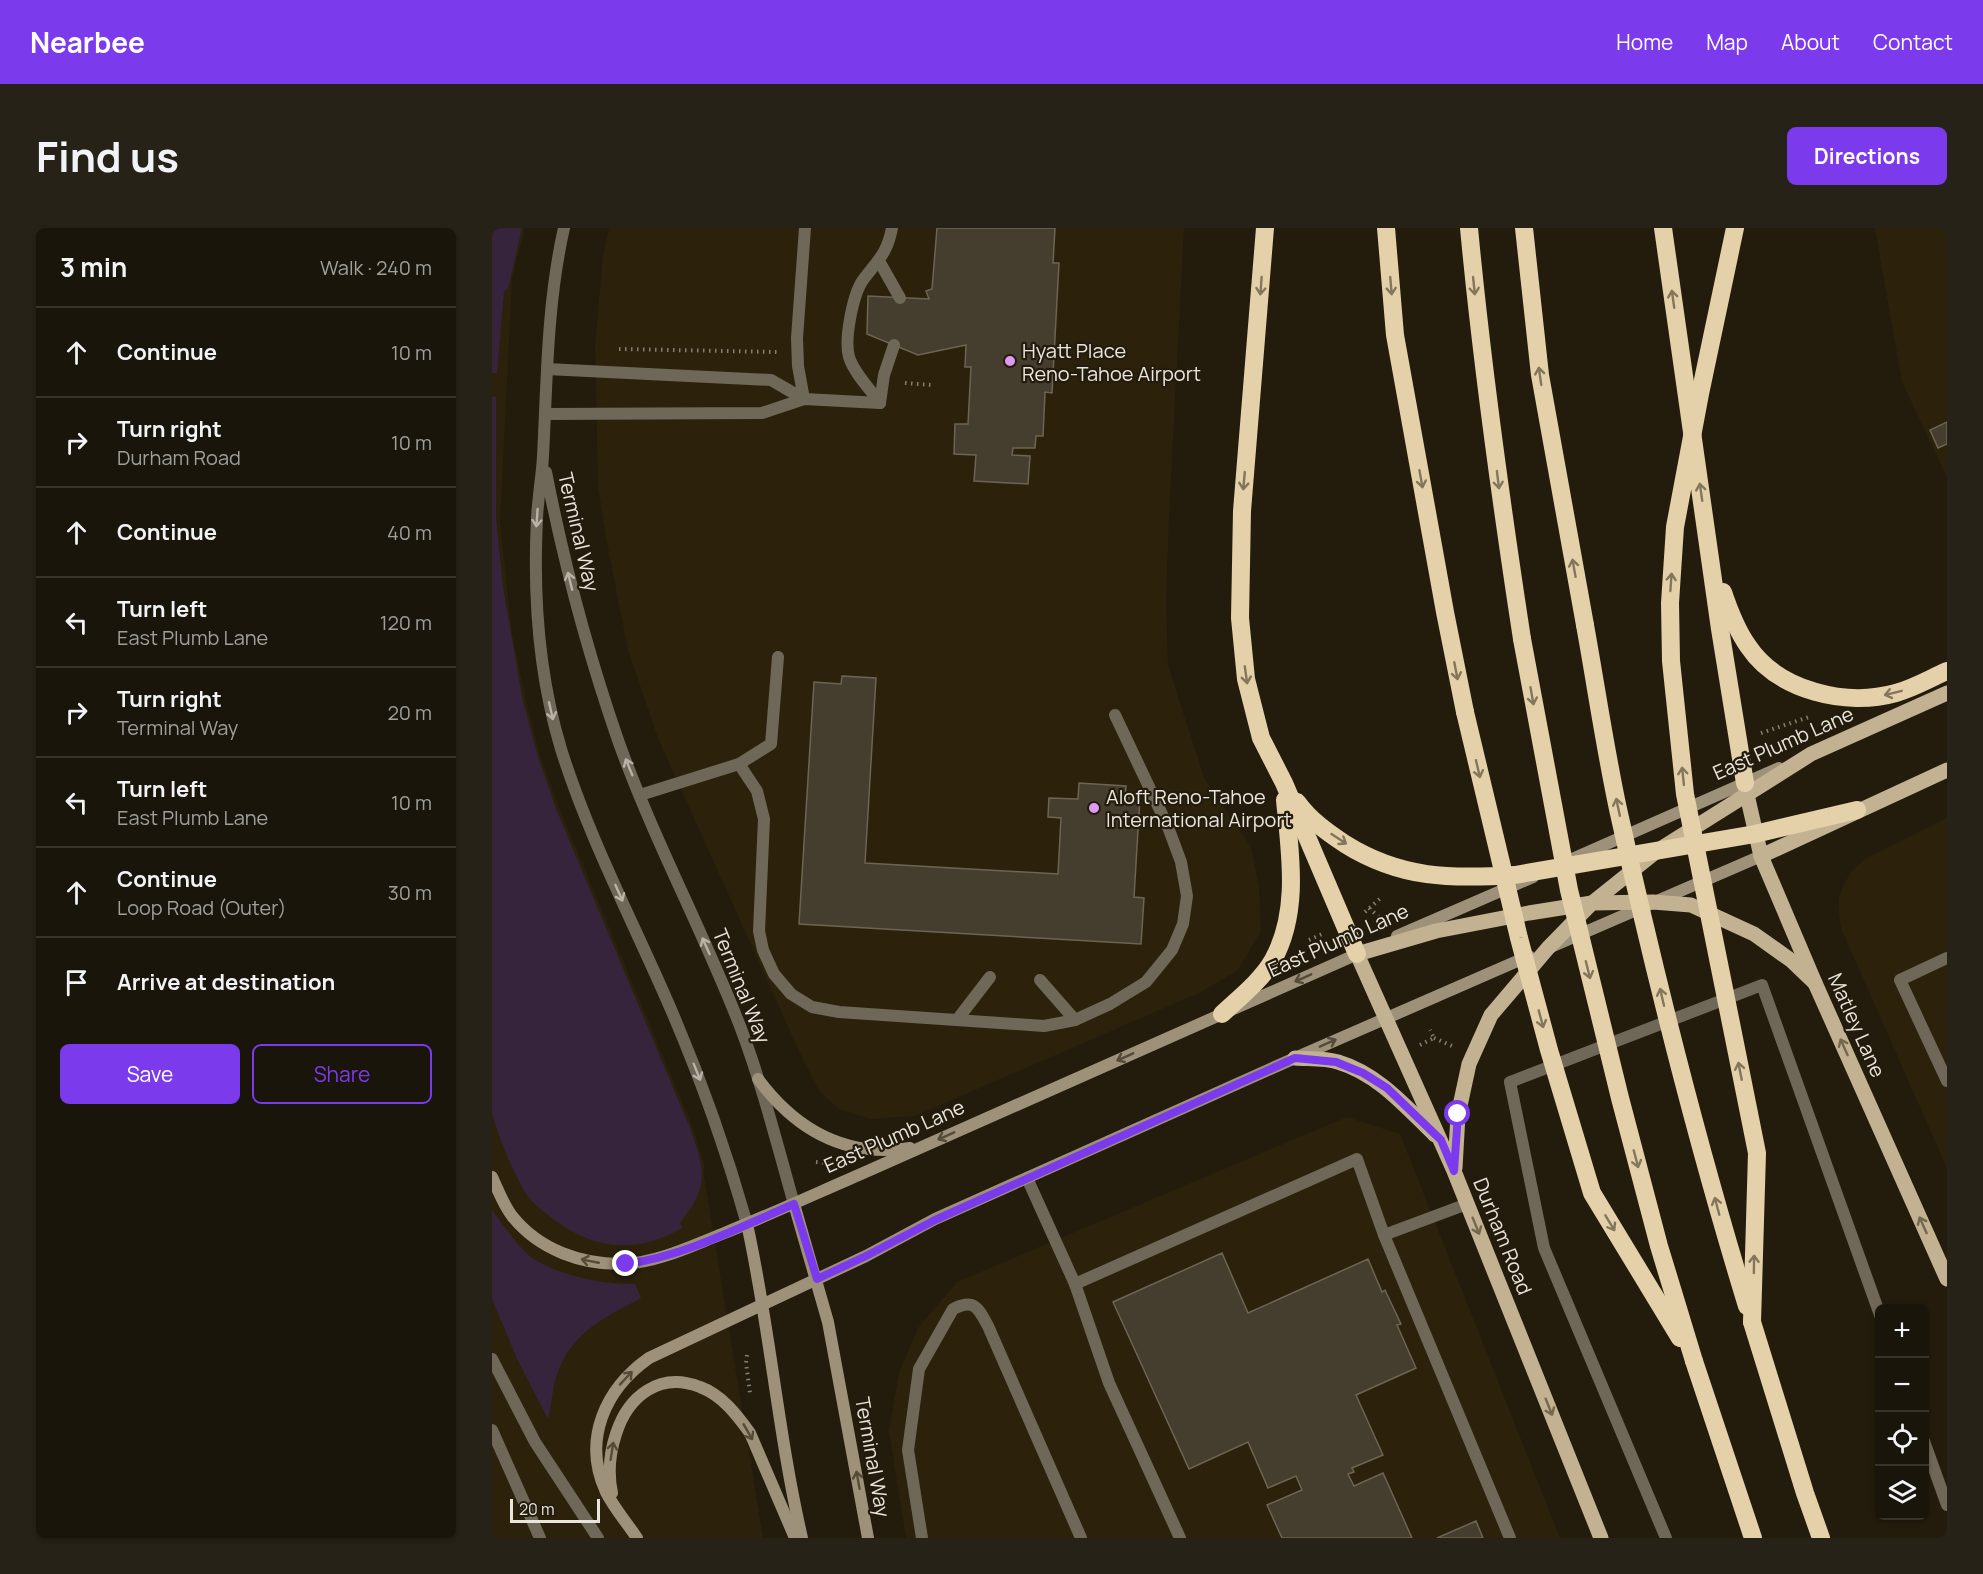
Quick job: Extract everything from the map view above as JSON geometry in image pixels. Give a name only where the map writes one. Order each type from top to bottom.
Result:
[{"type":"highway","points":[[1265,228],[1242,511],[1240,618],[1246,679],[1261,738],[1284,783],[1357,954]]},
{"type":"highway","points":[[1386,228],[1395,335],[1444,612],[1465,712],[1519,938],[1552,1060],[1592,1193],[1694,1361]]},
{"type":"highway","points":[[1468,228],[1500,499],[1522,639],[1569,890],[1659,1246],[1694,1361],[1753,1538]]},
{"type":"highway","points":[[1524,228],[1540,375],[1617,807],[1659,984],[1720,1216],[1821,1538]]},
{"type":"highway","points":[[1663,228],[1746,789]]},
{"type":"highway","points":[[1735,228],[1675,527],[1670,603],[1671,661],[1685,794],[1756,1153],[1752,1322]]},
{"type":"highway","points":[[1709,550],[1730,613],[1748,647],[1769,669],[1794,684],[1827,696],[1847,699],[1876,697],[1897,693],[1947,671]]},
{"type":"highway","points":[[1284,783],[1307,816],[1364,855],[1393,868],[1437,876],[1515,875],[1755,834],[1857,810]]},
{"type":"highway","points":[[1222,1014],[1254,984],[1272,962],[1283,938],[1290,908],[1291,866],[1284,783]]},
{"type":"main road","name":"East Plumb Lane","points":[[492,1177],[511,1214],[525,1230],[542,1243],[561,1253],[603,1264],[649,1261],[671,1254],[794,1204],[1556,867],[1746,789],[1811,754],[1947,693]]},
{"type":"main road","points":[[1919,783],[1947,763]]},
{"type":"main road","points":[[637,1538],[606,1491],[597,1453],[598,1433],[602,1415],[620,1383],[633,1369],[649,1358],[1027,1178],[1386,1018],[1761,856],[1947,770]]},
{"type":"main road","name":"East Plumb Lane","points":[[1454,1171],[1458,1114],[1469,1064],[1491,1015],[1548,948],[1592,903],[1657,851],[1746,789]]},
{"type":"main road","name":"Matley Lane","points":[[1746,789],[1761,856],[1947,1279]]},
{"type":"main road","points":[[1357,954],[1436,931],[1529,913],[1592,903],[1653,902],[1691,905],[1754,934],[1792,962],[1815,983]]},
{"type":"main road","name":"Durham Road","points":[[1357,954],[1454,1171],[1601,1538]]},
{"type":"main road","points":[[1295,1058],[1336,1062],[1363,1073],[1387,1088],[1441,1140]]},
{"type":"main road","points":[[758,1079],[786,1112],[822,1136],[846,1145],[872,1150],[897,1150],[923,1146]]},
{"type":"main road","name":"Terminal Way","points":[[794,1204],[828,1322],[868,1538]]},
{"type":"main road","name":"Terminal Way","points":[[747,1224],[763,1304],[802,1538]]},
{"type":"main road","points":[[616,1509],[611,1487],[612,1445],[627,1408],[636,1398],[658,1386],[687,1383],[714,1394],[740,1418],[750,1433],[795,1538]]},
{"type":"street","name":"Terminal Way","points":[[564,228],[548,338],[543,459],[537,514],[535,569],[540,652],[552,716],[582,807],[703,1086],[747,1224]]},
{"type":"street","points":[[804,399],[798,366],[797,338],[805,228]]},
{"type":"street","points":[[880,403],[857,373],[849,356],[848,335],[854,304],[862,282],[879,261],[888,245],[892,228]]},
{"type":"street","points":[[879,261],[900,298]]},
{"type":"street","points":[[880,403],[884,375],[894,345]]},
{"type":"street","points":[[547,369],[771,380],[804,399]]},
{"type":"street","points":[[545,414],[762,413],[804,399],[880,403]]},
{"type":"street","name":"Terminal Way","points":[[543,459],[576,604],[603,695],[640,795],[740,1027],[758,1079],[794,1204]]},
{"type":"street","points":[[640,795],[739,764],[771,744],[778,657]]},
{"type":"street","points":[[739,764],[758,791],[764,819],[759,931],[763,950],[774,974],[791,994],[812,1007],[839,1012],[1044,1026],[1075,1020],[1110,1004],[1146,982],[1172,950],[1183,924],[1187,896],[1181,862],[1168,828],[1115,715]]},
{"type":"street","points":[[1947,958],[1900,980],[1947,1081]]},
{"type":"street","points":[[957,1020],[990,977]]},
{"type":"street","points":[[1040,980],[1075,1020]]},
{"type":"street","points":[[1665,1538],[1544,1248],[1510,1082],[1762,985],[1876,1304]]},
{"type":"street","points":[[1075,1284],[1357,1159],[1384,1235],[1510,1538]]},
{"type":"street","points":[[1027,1178],[1075,1284],[1109,1383],[1180,1538]]},
{"type":"street","points":[[1384,1235],[1467,1204]]},
{"type":"street","points":[[922,1538],[908,1450],[919,1369],[953,1309],[971,1303],[978,1308],[988,1326],[1080,1538]]},
{"type":"street","points":[[492,1359],[535,1442],[598,1538]]},
{"type":"street","points":[[492,1431],[540,1538]]},
{"type":"street","points":[[1929,1456],[1947,1505]]},
{"type":"path","points":[[1761,733],[1821,712]]},
{"type":"path","points":[[1359,917],[1383,896]]},
{"type":"path","points":[[1369,908],[1380,918]]},
{"type":"path","points":[[1309,940],[1330,931]]},
{"type":"path","points":[[1430,1030],[1434,1038],[1452,1046]]},
{"type":"path","points":[[1411,1049],[1434,1038]]},
{"type":"path","points":[[816,1162],[826,1163]]},
{"type":"shaded area","points":[[492,228],[525,228],[512,278],[500,522],[512,634],[540,756],[560,810],[693,1128],[704,1164],[704,1176],[763,1538],[492,1538]]},
{"type":"shaded area","points":[[492,228],[522,228],[508,289],[504,291],[497,373],[492,373]]},
{"type":"shaded area","points":[[609,228],[1184,228],[1169,515],[1166,601],[1168,665],[1204,778],[1251,847],[1259,887],[1261,931],[1238,970],[1201,992],[915,1116],[871,1119],[839,1109],[819,1091],[658,738],[628,650],[598,485],[595,346],[603,256]]},
{"type":"shaded area","points":[[1875,228],[1947,228],[1947,477],[1902,382]]},
{"type":"shaded area","points":[[492,396],[496,397],[496,519],[503,587],[522,697],[538,757],[557,811],[690,1128],[701,1167],[700,1188],[690,1210],[680,1223],[682,1228],[649,1242],[632,1245],[616,1245],[584,1237],[544,1212],[529,1198],[503,1145],[492,1114]]},
{"type":"shaded area","points":[[1947,818],[1947,1168],[1841,928],[1839,898],[1853,870],[1865,859]]},
{"type":"shaded area","points":[[1347,1117],[1400,1134],[1560,1538],[906,1538],[889,1431],[899,1373],[918,1328],[957,1282]]},
{"type":"shaded area","points":[[492,1210],[518,1244],[535,1260],[558,1271],[583,1278],[609,1283],[635,1284],[641,1298],[593,1326],[574,1344],[559,1369],[548,1419],[518,1361],[492,1299]]},
{"type":"building","name":"Hyatt Place Reno-Tahoe Airport","points":[[937,228],[1055,228],[1053,263],[1059,263],[1052,393],[1045,392],[1043,436],[1036,436],[1035,448],[1013,448],[1012,455],[1030,456],[1028,484],[974,481],[976,455],[954,454],[955,424],[968,424],[971,367],[965,367],[966,345],[918,355],[867,334],[868,296],[929,299],[926,291],[932,289]]},
{"type":"building","points":[[1947,422],[1947,444],[1938,448],[1930,430]]},
{"type":"building","name":"Aloft Reno-Tahoe International Airport","points":[[842,676],[876,678],[865,863],[1058,874],[1061,818],[1048,817],[1049,798],[1078,799],[1079,783],[1126,786],[1125,797],[1140,797],[1134,897],[1144,898],[1141,944],[799,924],[814,682],[841,684]]},
{"type":"building","points":[[1222,1253],[1248,1313],[1368,1259],[1382,1292],[1385,1290],[1401,1324],[1397,1325],[1416,1368],[1356,1395],[1383,1455],[1352,1468],[1354,1472],[1348,1474],[1354,1486],[1383,1473],[1412,1538],[1282,1538],[1267,1505],[1302,1490],[1296,1476],[1268,1488],[1248,1442],[1189,1469],[1113,1302]]},
{"type":"building","points":[[1476,1521],[1483,1538],[1437,1538]]},
{"type":"place","name":"Hyatt Place Reno-Tahoe Airport","points":[[1010,361]]},
{"type":"place","name":"Aloft Reno-Tahoe International Airport","points":[[1094,808]]},
{"type":"route","points":[[626,1264],[649,1261],[671,1254],[794,1204],[817,1279],[935,1220],[1295,1058],[1336,1062],[1363,1073],[1387,1088],[1441,1140],[1454,1171],[1458,1114]]}]
